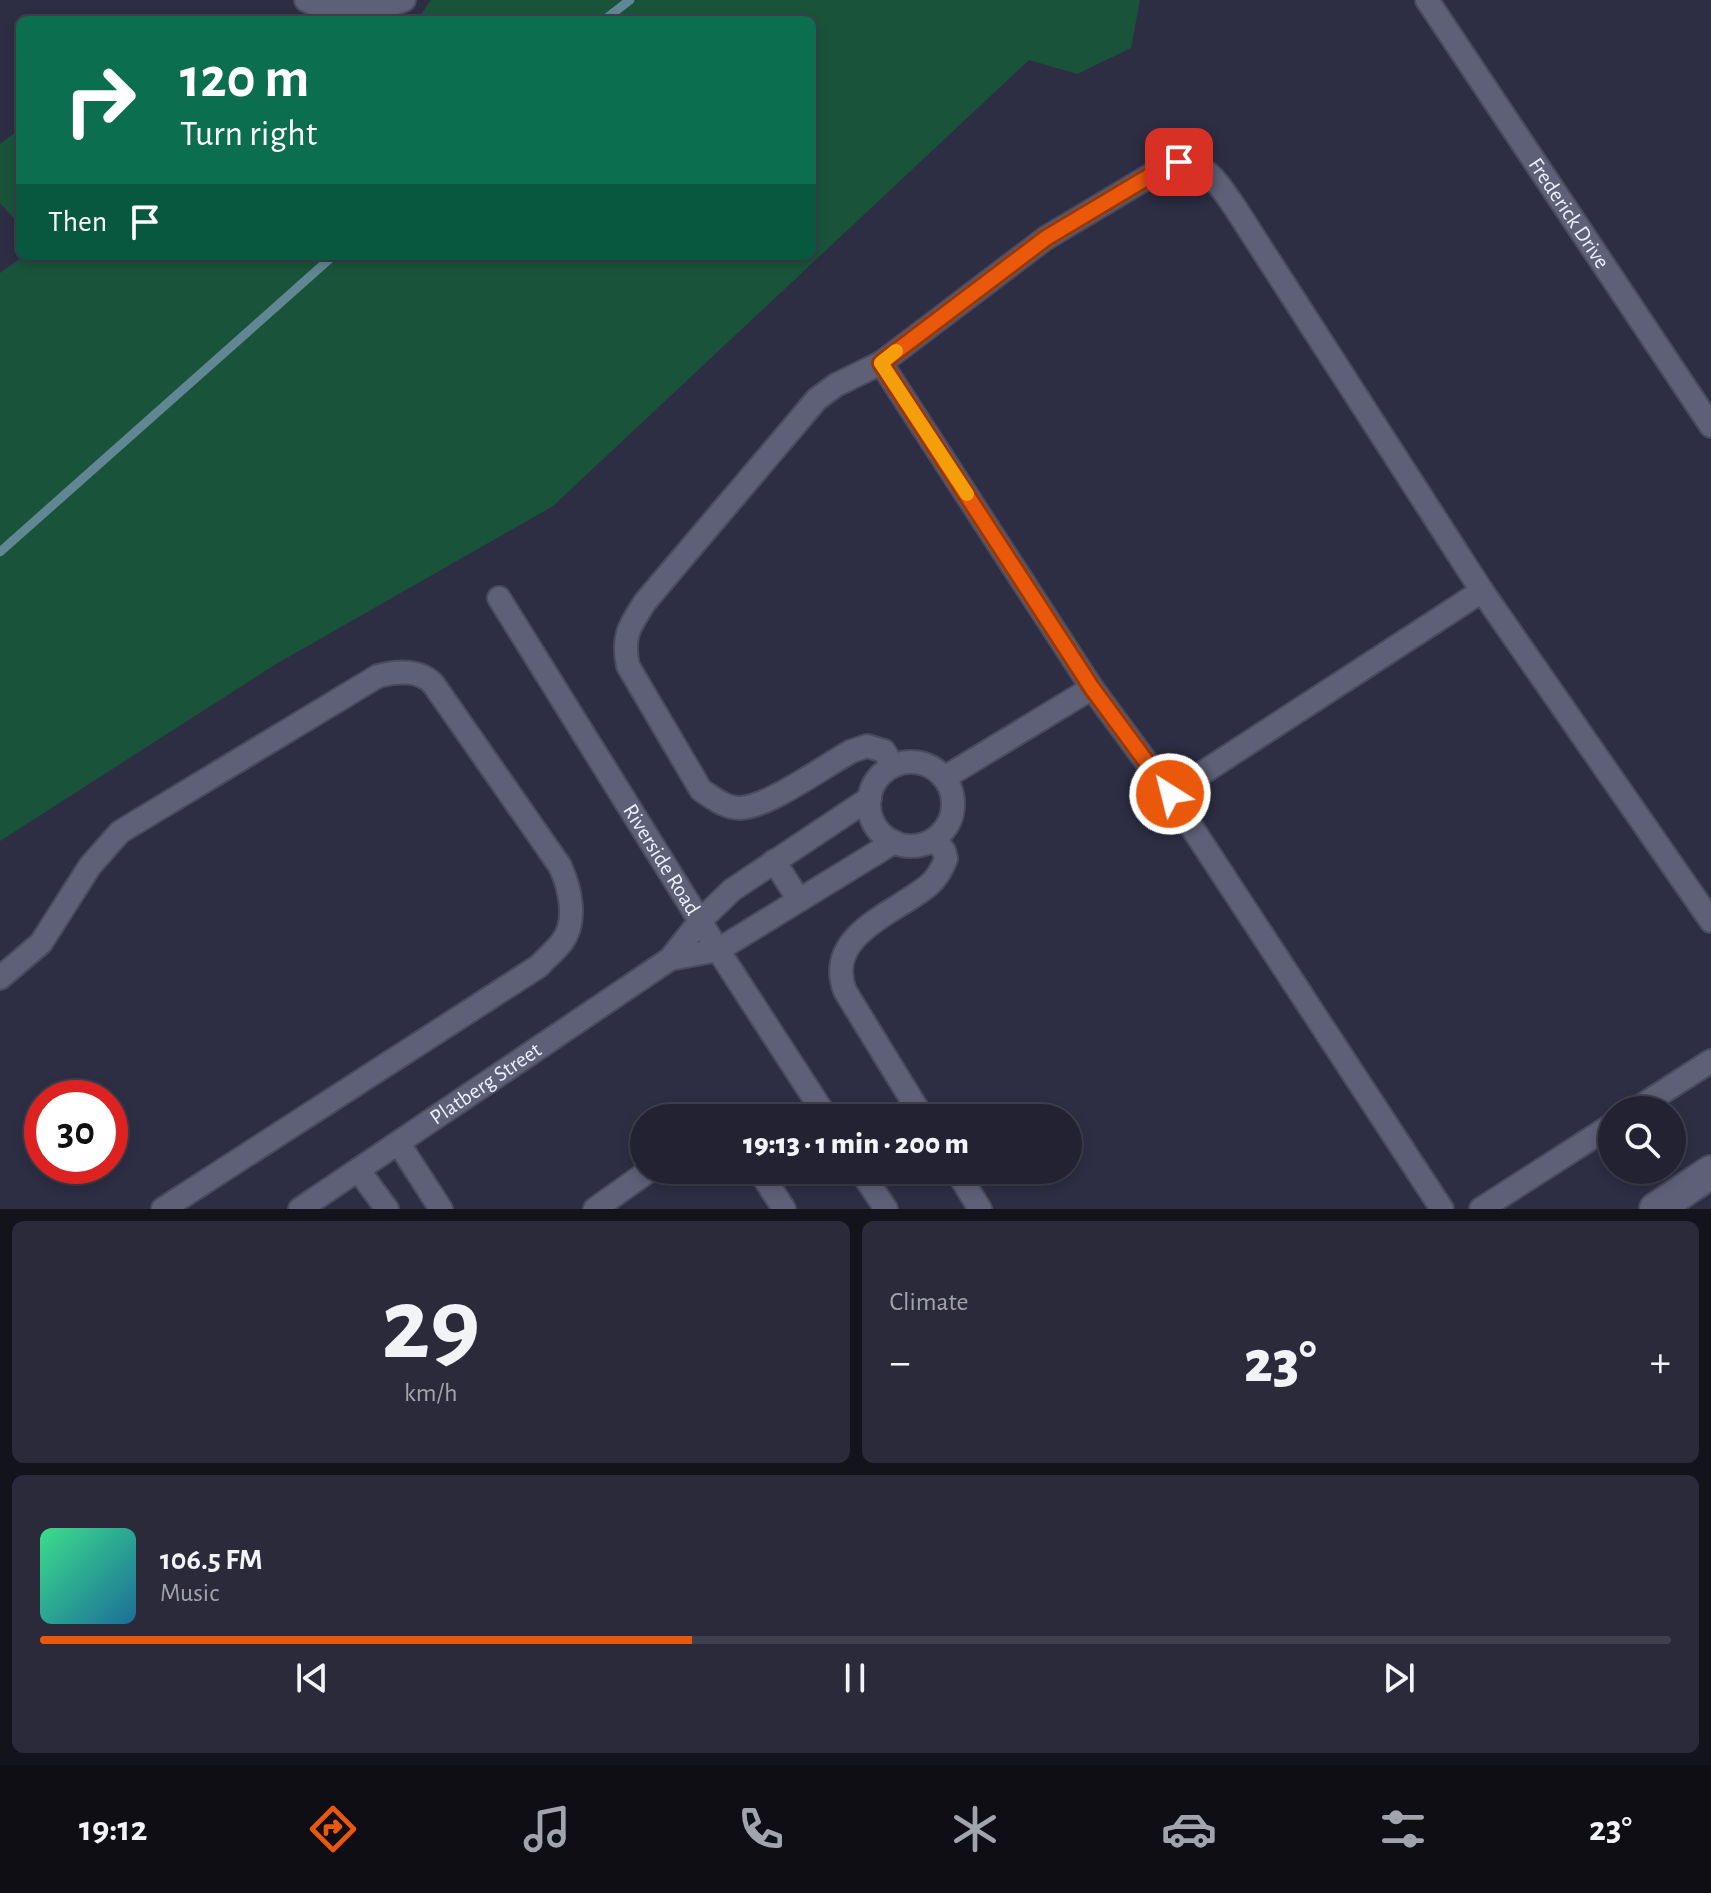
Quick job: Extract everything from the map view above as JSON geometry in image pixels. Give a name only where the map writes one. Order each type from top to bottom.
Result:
[{"type":"street","points":[[306,0],[352,11],[380,8],[404,0]]},
{"type":"street","name":"Frederick Drive","points":[[1427,0],[1711,426]]},
{"type":"street","points":[[893,766],[884,751],[867,746],[824,766],[760,804],[739,808],[719,803],[701,790],[628,666],[625,648],[627,632],[645,602],[810,407],[836,385],[881,363],[1046,238],[1168,165],[1191,162],[1211,175],[1234,206],[1482,591],[1711,921]]},
{"type":"street","points":[[881,363],[1092,688],[1170,794],[1442,1209]]},
{"type":"street","points":[[1170,794],[1482,591]]},
{"type":"street","name":"Riverside Road","points":[[499,598],[718,950],[818,1104]]},
{"type":"street","points":[[0,978],[41,943],[90,866],[120,832],[378,676],[409,673],[421,675],[434,685],[560,866],[569,887],[571,917],[564,940],[539,966],[163,1209]]},
{"type":"street","points":[[944,778],[1092,688]]},
{"type":"street","points":[[920,763],[933,768],[951,789],[954,803],[952,817],[945,830],[935,839],[922,845],[908,846],[883,835],[875,824],[870,811],[874,785],[893,766],[920,763]]},
{"type":"street","name":"Platberg Street","points":[[300,1209],[670,959],[700,921],[732,890],[870,798]]},
{"type":"street","points":[[914,1104],[845,991],[840,977],[840,960],[857,934],[938,876],[946,859],[935,839]]},
{"type":"street","points":[[718,950],[894,842]]},
{"type":"street","points":[[774,861],[799,900]]},
{"type":"street","name":"Platberg Street","points":[[670,959],[718,950]]},
{"type":"street","points":[[1657,1096],[1711,1061]]},
{"type":"street","points":[[1481,1209],[1598,1134]]},
{"type":"street","points":[[399,1144],[441,1209]]},
{"type":"street","points":[[359,1171],[387,1209]]},
{"type":"street","points":[[1656,1209],[1711,1172]]},
{"type":"street","points":[[595,1209],[630,1184]]},
{"type":"street","points":[[768,1184],[784,1209]]},
{"type":"street","points":[[869,1184],[886,1209]]},
{"type":"street","points":[[965,1184],[980,1209]]},
{"type":"street","points":[[1688,1209],[1711,1194]]},
{"type":"green space","points":[[431,0],[1140,0],[1131,48],[1077,74],[1029,60],[816,260],[816,16],[420,16]]},
{"type":"green space","points":[[16,132],[16,221],[0,203],[0,144]]},
{"type":"green space","points":[[18,260],[816,260],[553,506],[276,664],[0,841],[0,273]]},
{"type":"waterway","points":[[609,16],[630,0]]},
{"type":"waterway","points":[[0,552],[328,260]]},
{"type":"slow traffic","points":[[896,351],[881,363],[967,494]]},
{"type":"route","points":[[1170,794],[1092,688],[881,363],[1046,238],[1168,165],[1179,162]]}]
